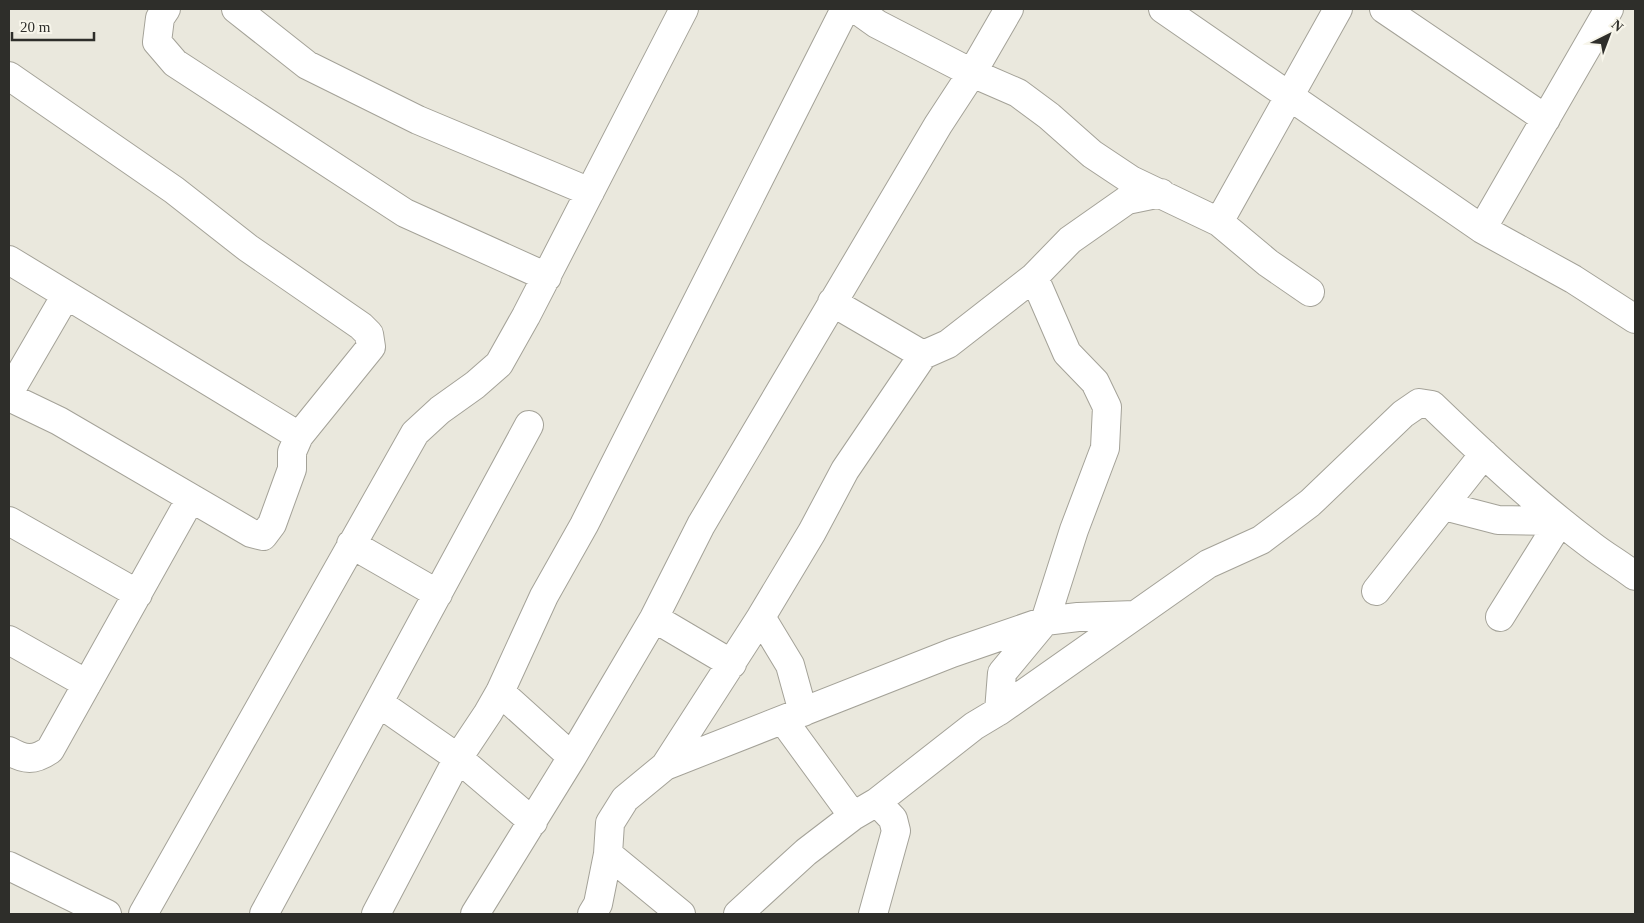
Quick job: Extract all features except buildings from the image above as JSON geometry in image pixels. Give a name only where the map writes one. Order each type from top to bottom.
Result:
[{"type":"street","points":[[166,9],[160,18],[157,42],[175,63],[405,213],[547,277]]},
{"type":"street","points":[[236,9],[307,65],[418,120],[590,192]]},
{"type":"street","points":[[143,914],[415,433],[440,410],[475,385],[499,364],[547,277],[684,9]]},
{"type":"street","points":[[376,914],[458,758],[500,692],[544,596],[584,525],[845,9]]},
{"type":"street","points":[[856,9],[877,24],[972,73],[1018,93],[1049,116],[1092,154],[1131,180],[1219,222],[1268,263],[1310,292]]},
{"type":"street","points":[[475,914],[572,757],[654,618],[700,525],[1009,9]]},
{"type":"street","points":[[1163,9],[1482,229],[1573,279],[1635,319]]},
{"type":"street","points":[[1219,222],[1338,9]]},
{"type":"street","points":[[1384,9],[1546,119]]},
{"type":"street","points":[[1482,229],[1609,9]]},
{"type":"street","points":[[9,76],[174,190],[248,248],[362,326],[369,334],[371,347],[299,436],[292,452],[292,469],[272,524],[263,536],[251,534],[59,421],[9,397]]},
{"type":"street","points":[[665,766],[762,617],[812,532],[845,470],[923,354],[948,344],[1034,277],[1070,240],[1127,200],[1161,193]]},
{"type":"street","points":[[9,260],[299,436]]},
{"type":"street","points":[[999,711],[1002,673],[1045,621],[1074,530],[1104,448],[1107,408],[1094,382],[1067,353],[1034,277]]},
{"type":"street","points":[[9,393],[66,295]]},
{"type":"street","points":[[832,302],[923,354]]},
{"type":"street","points":[[738,914],[806,852],[853,816],[877,802],[974,726],[999,711],[1208,564],[1261,540],[1310,503],[1403,414],[1419,403],[1432,405],[1560,521],[1635,576]]},
{"type":"street","points":[[264,914],[529,425]]},
{"type":"street","points":[[1376,591],[1484,454]]},
{"type":"street","points":[[9,751],[17,756],[28,759],[40,757],[50,750],[191,498]]},
{"type":"street","points":[[1444,506],[1498,520],[1560,521]]},
{"type":"street","points":[[9,521],[138,594]]},
{"type":"street","points":[[1500,617],[1560,521]]},
{"type":"street","points":[[351,544],[438,594]]},
{"type":"street","points":[[592,914],[598,904],[608,854],[610,823],[624,799],[665,766],[952,653],[1045,621],[1078,617],[1135,615]]},
{"type":"street","points":[[762,617],[790,665],[793,716],[853,816]]},
{"type":"street","points":[[654,618],[732,664]]},
{"type":"street","points":[[9,640],[87,684]]},
{"type":"street","points":[[500,692],[572,757]]},
{"type":"street","points":[[379,703],[458,758],[532,822]]},
{"type":"street","points":[[872,914],[896,831],[893,819],[877,802]]},
{"type":"street","points":[[608,854],[681,914]]},
{"type":"street","points":[[9,866],[106,914]]}]
